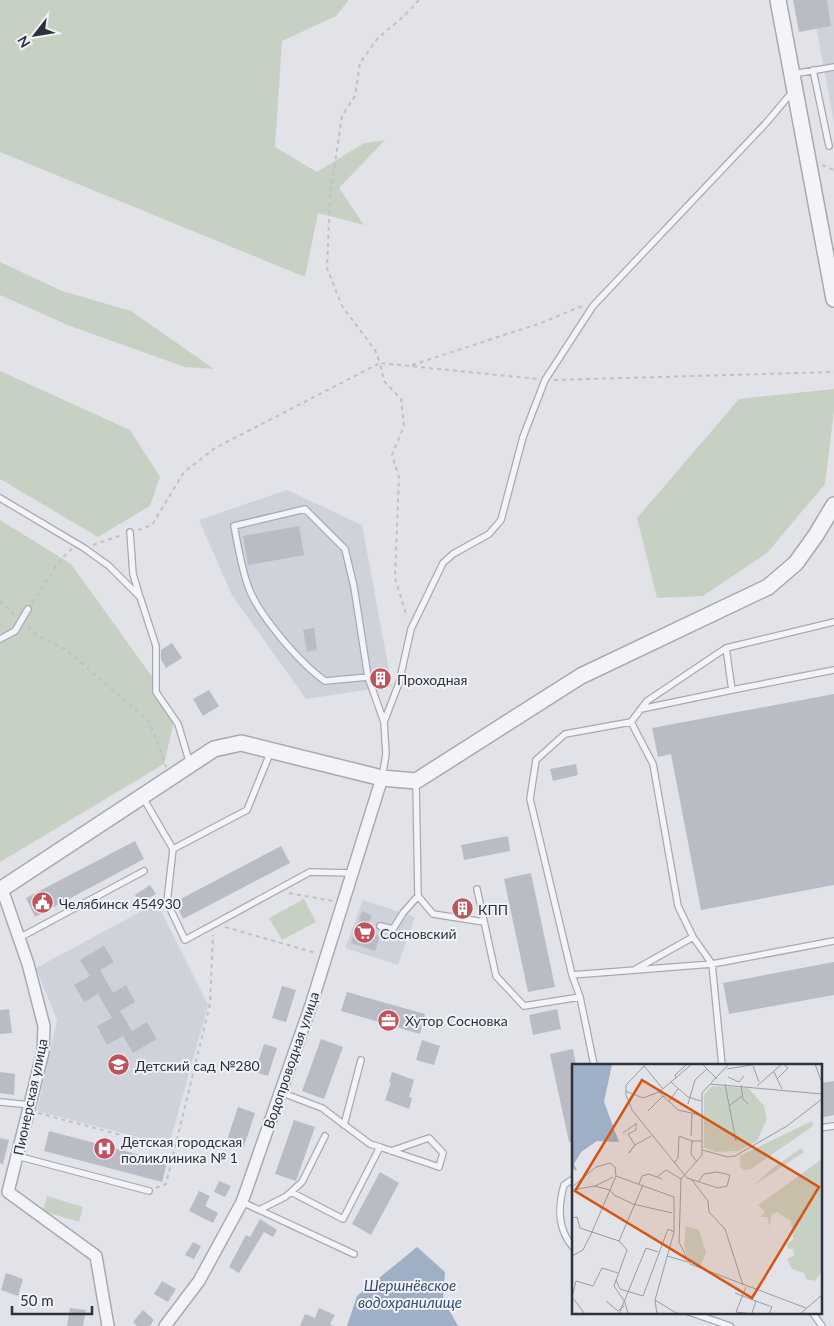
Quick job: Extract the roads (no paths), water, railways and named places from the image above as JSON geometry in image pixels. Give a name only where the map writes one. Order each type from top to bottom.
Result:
[{"type":"street","points":[[778,0],[834,299]]},
{"type":"street","points":[[1,889],[214,749],[241,743],[382,778],[416,781],[581,676],[768,587],[796,563],[834,506]]},
{"type":"street","name":"Водопроводная улица","points":[[165,1326],[199,1281],[242,1202],[326,956],[382,778]]},
{"type":"street","name":"Пионерская улица","points":[[1,889],[38,996],[44,1026],[43,1052],[17,1156],[4,1190],[96,1256],[108,1326]]},
{"type":"lane","points":[[384,722],[399,683],[411,629],[443,563],[453,554],[489,534],[502,520],[523,437],[545,380],[593,306],[603,298],[767,122],[794,82],[813,70],[834,67]]},
{"type":"lane","points":[[813,70],[829,146]]},
{"type":"lane","points":[[0,498],[109,566],[140,597]]},
{"type":"lane","points":[[368,677],[325,681],[312,671],[260,611],[248,586],[234,526],[305,509],[344,549],[354,587],[368,677],[384,722],[386,754],[382,778]]},
{"type":"lane","points":[[130,532],[133,574],[156,646],[156,692],[178,724],[190,765]]},
{"type":"lane","points":[[0,639],[15,631],[28,609]]},
{"type":"lane","points":[[594,1064],[580,997],[572,975],[530,800],[536,760],[565,734],[631,722],[647,701],[726,648],[834,622]]},
{"type":"lane","points":[[726,648],[732,690]]},
{"type":"lane","points":[[641,709],[834,670]]},
{"type":"lane","points":[[631,722],[653,764],[678,906],[693,937],[712,964],[722,1064]]},
{"type":"lane","points":[[173,849],[247,810],[271,751]]},
{"type":"lane","points":[[416,781],[418,896],[433,914],[484,922]]},
{"type":"lane","points":[[142,796],[173,849],[167,902],[185,940],[310,872],[353,873]]},
{"type":"lane","points":[[18,938],[144,871]]},
{"type":"lane","points":[[477,889],[496,976],[524,1006],[580,997]]},
{"type":"lane","points":[[380,926],[394,930],[403,913],[418,896]]},
{"type":"lane","points":[[635,970],[693,937]]},
{"type":"lane","points":[[572,975],[712,964],[834,941]]},
{"type":"lane","points":[[344,1125],[361,1060]]},
{"type":"lane","points":[[280,1092],[322,1108],[370,1144],[391,1151],[439,1166],[443,1153],[429,1138],[391,1151]]},
{"type":"lane","points":[[0,1102],[29,1108]]},
{"type":"lane","points":[[259,1210],[285,1197],[302,1182],[325,1136]]},
{"type":"lane","points":[[291,1192],[344,1219],[380,1147]]},
{"type":"lane","points":[[17,1156],[149,1191]]},
{"type":"lane","points":[[572,1180],[564,1185],[559,1203],[560,1225],[572,1245]]},
{"type":"lane","points":[[242,1202],[354,1254]]},
{"type":"lane","points":[[695,1314],[730,1326]]},
{"type":"lane","points":[[813,1314],[822,1326]]},
{"type":"water","name":"Шершнёвское водохранилище","points":[[417,1247],[445,1272],[443,1299],[458,1326],[347,1326],[357,1296]]},
{"type":"place","name":"Проходная","points":[[381,679]]},
{"type":"place","name":"Челябинск 454930","points":[[43,903]]},
{"type":"place","name":"КПП","points":[[462,909]]},
{"type":"place","name":"Сосновский","points":[[364,933]]},
{"type":"place","name":"Хутор Сосновка","points":[[389,1020]]},
{"type":"place","name":"Детский сад №280","points":[[119,1065]]},
{"type":"place","name":"Детская городская поликлиника № 1","points":[[105,1149]]}]
